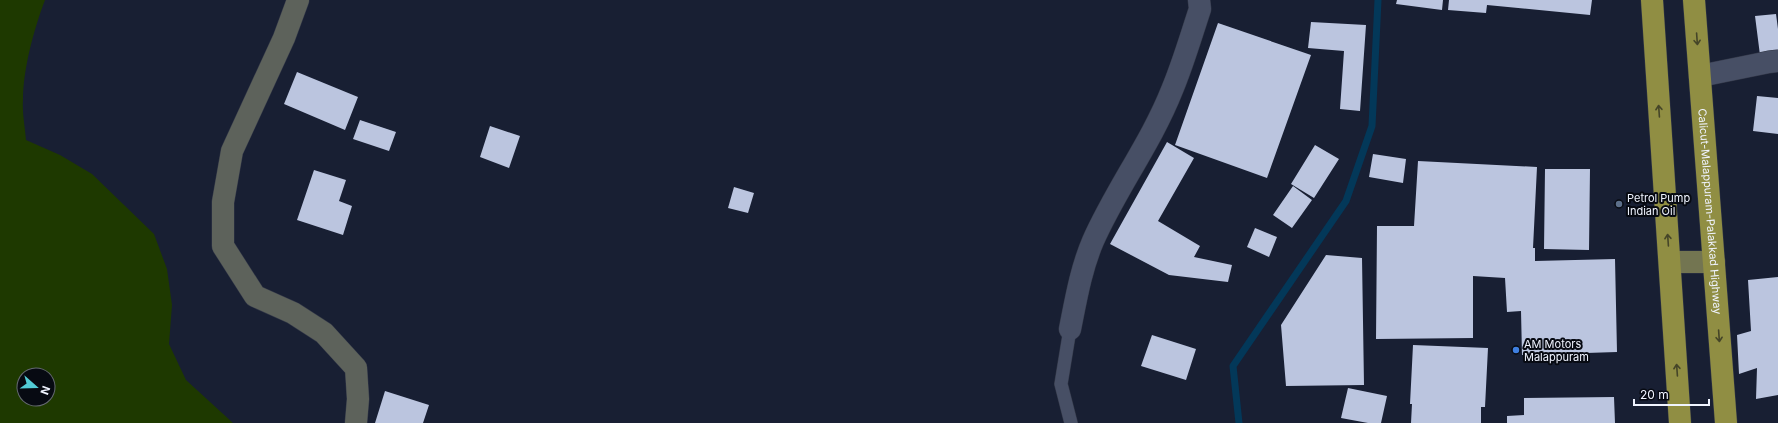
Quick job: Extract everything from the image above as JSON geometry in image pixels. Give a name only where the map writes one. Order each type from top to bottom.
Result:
[{"type":"highway","points":[[1652,0],[1680,423]]},
{"type":"highway","name":"Calicut-Malappuram-Palakkad Highway","points":[[1694,0],[1726,423]]},
{"type":"main road","points":[[1670,262],[1714,262]]},
{"type":"street","points":[[298,0],[284,38],[232,151],[223,202],[223,246],[256,296],[293,313],[324,333],[356,368],[358,399],[356,423]]},
{"type":"street","points":[[1070,329],[1079,278],[1093,241],[1119,190],[1144,148],[1172,90],[1200,9],[1199,0]]},
{"type":"street","points":[[1700,76],[1778,61]]},
{"type":"lane","points":[[1070,329],[1061,384],[1071,423]]},
{"type":"green space","points":[[0,0],[45,0],[33,36],[23,88],[23,115],[26,140],[60,155],[92,174],[154,234],[167,269],[172,305],[169,344],[186,380],[233,423],[0,423]]},
{"type":"building","points":[[1397,0],[1443,0],[1442,10],[1396,4]]},
{"type":"building","points":[[1449,0],[1592,0],[1590,15],[1487,5],[1486,13],[1448,10]]},
{"type":"building","points":[[1776,14],[1778,29],[1778,60],[1761,63],[1755,16]]},
{"type":"building","points":[[1311,22],[1366,25],[1360,111],[1340,109],[1344,51],[1308,48]]},
{"type":"building","points":[[1218,23],[1311,55],[1267,178],[1175,145]]},
{"type":"building","points":[[297,72],[358,97],[345,130],[284,104]]},
{"type":"building","points":[[1757,96],[1778,98],[1778,134],[1753,131]]},
{"type":"building","points":[[360,120],[396,132],[389,151],[353,139]]},
{"type":"building","points":[[490,126],[520,136],[509,168],[480,157]]},
{"type":"building","points":[[1167,142],[1194,158],[1158,221],[1200,246],[1194,257],[1232,265],[1228,282],[1169,275],[1110,244]]},
{"type":"building","points":[[1315,145],[1339,159],[1314,198],[1291,184]]},
{"type":"building","points":[[1373,154],[1406,159],[1403,183],[1369,177]]},
{"type":"building","points":[[1418,161],[1537,167],[1533,248],[1535,248],[1535,261],[1615,259],[1617,352],[1522,355],[1521,311],[1507,312],[1505,278],[1473,276],[1473,338],[1376,339],[1377,226],[1414,226]]},
{"type":"building","points":[[1545,169],[1590,169],[1589,250],[1544,249]]},
{"type":"building","points":[[314,170],[346,180],[339,201],[352,206],[343,235],[297,220]]},
{"type":"building","points":[[1293,186],[1312,200],[1292,228],[1273,215]]},
{"type":"building","points":[[734,187],[754,193],[748,213],[728,208]]},
{"type":"building","points":[[1255,228],[1277,237],[1269,257],[1247,247]]},
{"type":"building","points":[[1326,255],[1362,258],[1364,385],[1286,386],[1281,325]]},
{"type":"building","points":[[1778,277],[1778,395],[1756,399],[1757,368],[1739,374],[1737,335],[1751,331],[1748,280]]},
{"type":"building","points":[[1152,335],[1196,349],[1186,380],[1141,366]]},
{"type":"building","points":[[1413,345],[1488,348],[1485,407],[1481,407],[1481,423],[1411,423],[1412,404],[1410,404]]},
{"type":"building","points":[[1348,388],[1387,396],[1381,423],[1368,423],[1341,418]]},
{"type":"building","points":[[385,391],[429,405],[423,423],[375,423]]},
{"type":"building","points":[[1614,397],[1615,423],[1507,423],[1507,416],[1524,415],[1524,398]]},
{"type":"waterway","points":[[1239,423],[1233,366],[1346,201],[1372,126],[1378,0]]},
{"type":"place","name":"Petrol Pump Indian Oil","points":[[1619,204]]},
{"type":"place","name":"AM Motors Malappuram","points":[[1516,350]]}]
